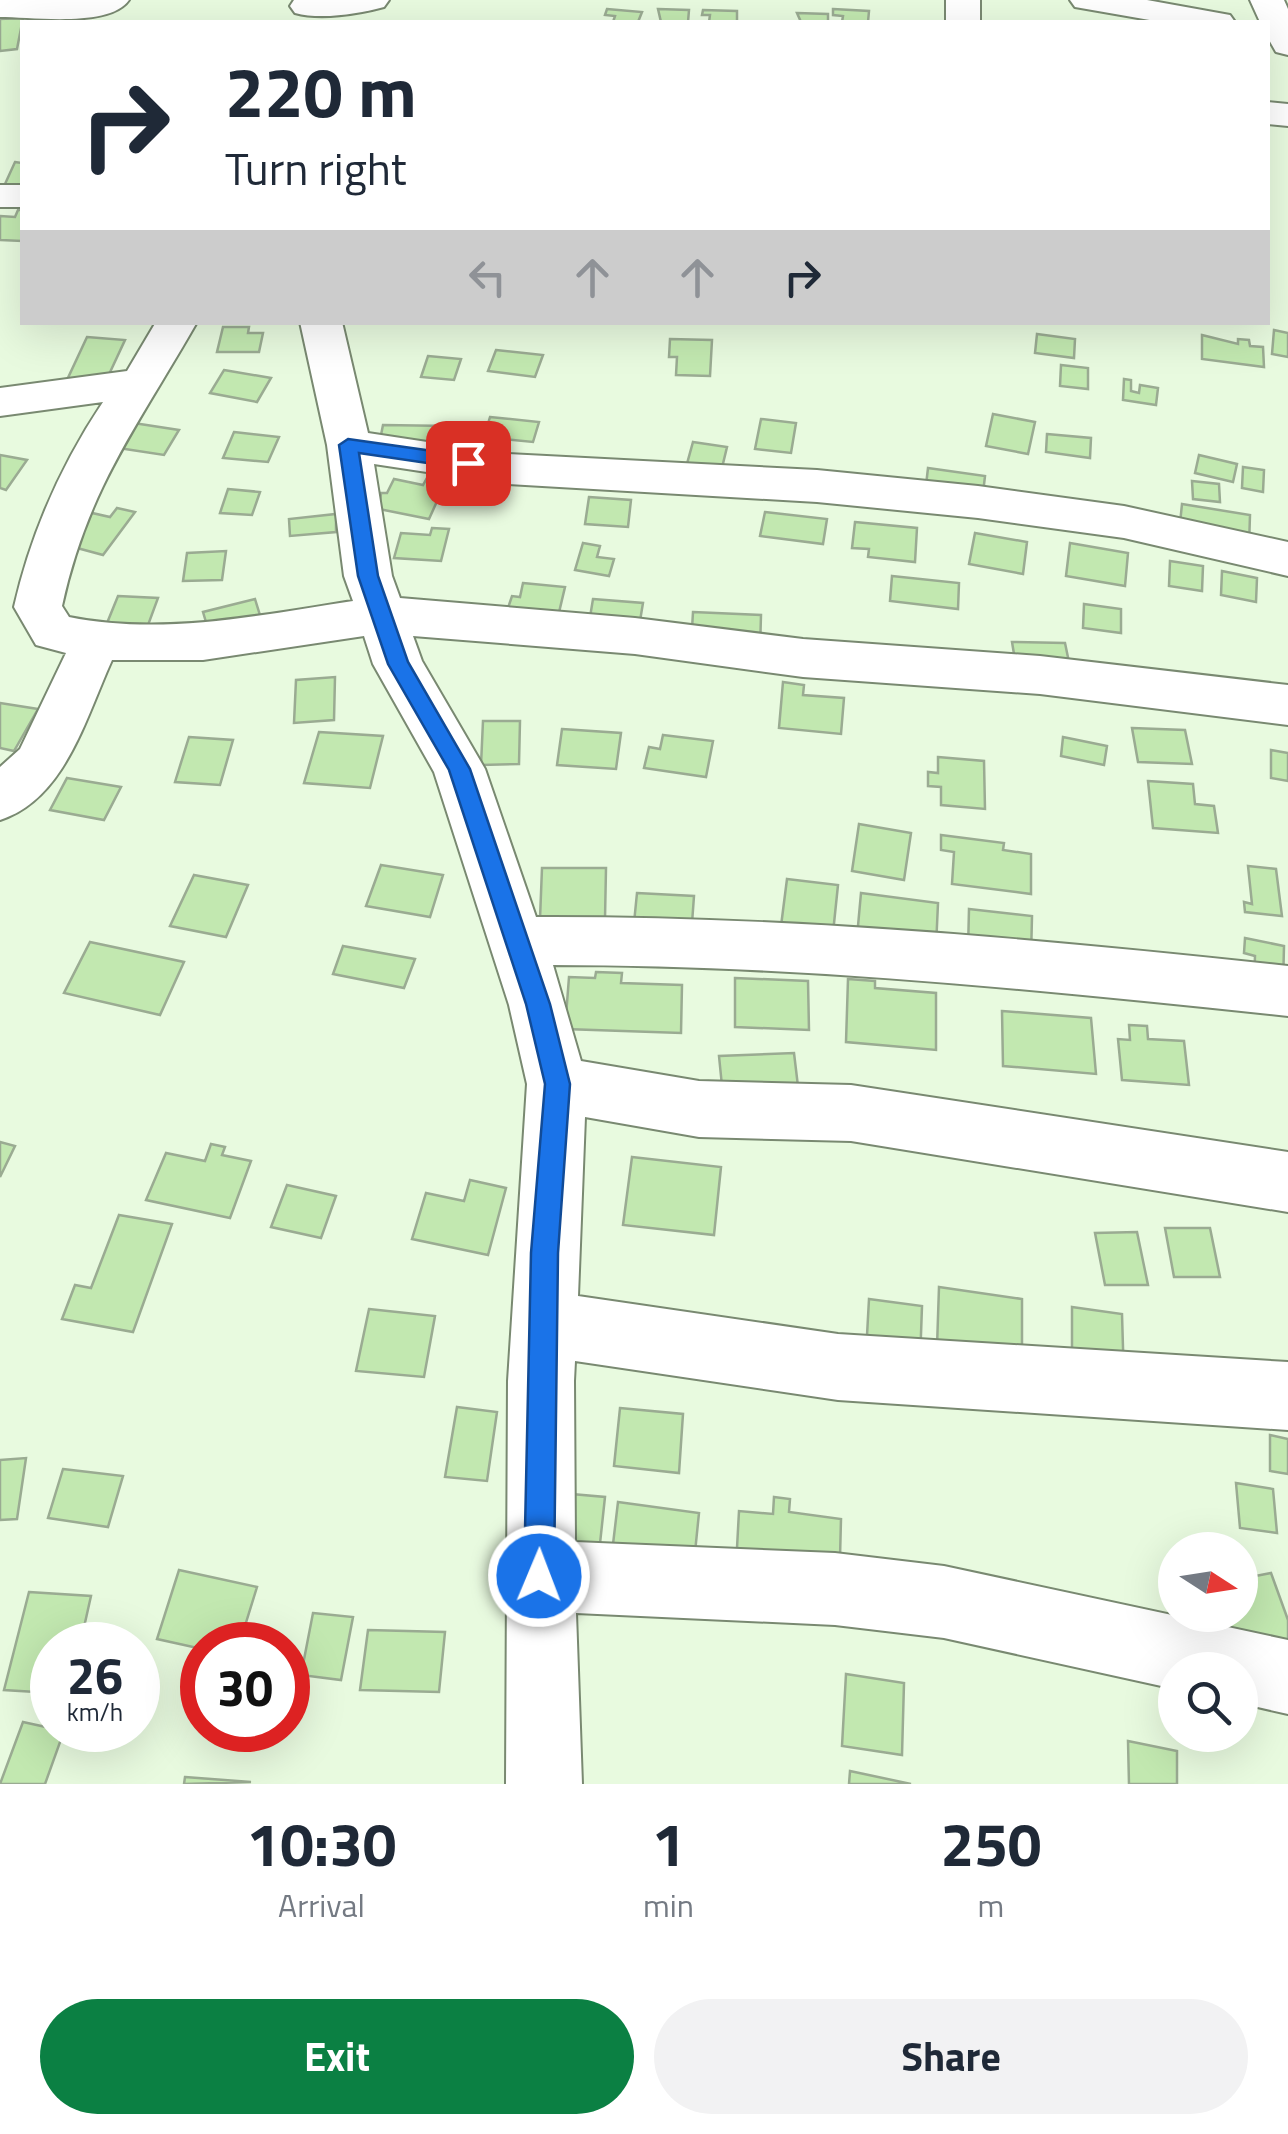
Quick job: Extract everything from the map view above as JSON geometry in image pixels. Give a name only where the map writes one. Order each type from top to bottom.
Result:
[{"type":"street","points":[[0,7],[100,7],[112,0]]},
{"type":"street","points":[[306,10],[372,0]]},
{"type":"street","points":[[1088,0],[1206,20]]},
{"type":"street","points":[[1268,0],[1280,37]]},
{"type":"street","points":[[175,325],[141,383],[120,408],[46,566],[38,607],[52,632],[96,640],[203,642],[382,614],[635,636],[803,658],[1040,675],[1288,705]]},
{"type":"street","points":[[323,325],[348,445],[368,576],[398,664],[459,769],[538,1004],[557,1084],[544,1253],[539,1576],[544,1784]]},
{"type":"street","points":[[4,403],[69,390],[141,383]]},
{"type":"street","points":[[4,403],[94,458]]},
{"type":"street","points":[[348,445],[506,469],[817,486],[978,502],[1124,522],[1288,559]]},
{"type":"street","points":[[0,799],[39,764],[96,640]]},
{"type":"street","points":[[516,941],[713,941],[1040,962],[1288,991]]},
{"type":"street","points":[[557,1084],[699,1109],[851,1113],[1087,1154],[1288,1182]]},
{"type":"street","points":[[545,1324],[838,1367],[1288,1396]]},
{"type":"street","points":[[539,1576],[836,1589],[944,1602],[1288,1677]]},
{"type":"building","points":[[607,9],[642,12],[639,20],[614,20],[615,16],[605,15]]},
{"type":"building","points":[[658,9],[689,10],[688,20],[661,20]]},
{"type":"building","points":[[833,9],[869,11],[868,20],[842,20],[843,16],[833,15]]},
{"type":"building","points":[[703,10],[737,11],[737,20],[709,20],[710,15],[702,15]]},
{"type":"building","points":[[797,13],[828,14],[828,20],[800,20]]},
{"type":"building","points":[[23,18],[17,49],[0,51],[0,19]]},
{"type":"building","points":[[15,162],[20,163],[20,197],[0,195]]},
{"type":"building","points":[[20,210],[20,241],[0,240],[0,216],[15,217]]},
{"type":"building","points":[[223,327],[249,327],[248,333],[263,333],[259,352],[217,352]]},
{"type":"building","points":[[1274,330],[1288,333],[1288,357],[1272,354]]},
{"type":"building","points":[[1037,334],[1075,339],[1074,358],[1035,353]]},
{"type":"building","points":[[1202,335],[1238,344],[1238,339],[1249,340],[1250,346],[1263,347],[1264,367],[1202,359]]},
{"type":"building","points":[[87,337],[125,340],[105,383],[67,380]]},
{"type":"building","points":[[670,339],[712,340],[710,376],[676,375],[677,357],[669,357]]},
{"type":"building","points":[[496,350],[543,355],[535,377],[488,371]]},
{"type":"building","points":[[428,356],[461,359],[454,380],[421,377]]},
{"type":"building","points":[[1061,365],[1088,368],[1088,389],[1060,386]]},
{"type":"building","points":[[224,370],[271,378],[257,402],[210,393]]},
{"type":"building","points":[[1124,379],[1131,380],[1131,391],[1139,393],[1140,385],[1158,388],[1156,405],[1123,400]]},
{"type":"building","points":[[993,414],[1035,422],[1028,454],[986,446]]},
{"type":"building","points":[[490,417],[539,422],[533,442],[484,437]]},
{"type":"building","points":[[761,419],[796,423],[791,453],[755,449]]},
{"type":"building","points":[[127,422],[179,430],[164,455],[112,447]]},
{"type":"building","points":[[383,425],[449,426],[444,457],[377,455]]},
{"type":"building","points":[[234,432],[279,437],[268,462],[223,458]]},
{"type":"building","points":[[1047,434],[1091,438],[1090,458],[1046,452]]},
{"type":"building","points":[[693,442],[727,447],[720,476],[685,471]]},
{"type":"building","points":[[0,455],[27,460],[6,490],[0,488]]},
{"type":"building","points":[[1199,455],[1237,464],[1233,482],[1195,473]]},
{"type":"building","points":[[1243,467],[1264,470],[1263,492],[1242,488]]},
{"type":"building","points":[[928,468],[985,476],[982,502],[925,494]]},
{"type":"building","points":[[427,478],[438,480],[434,487],[443,488],[429,519],[379,509],[381,493],[387,493],[394,479],[423,485]]},
{"type":"building","points":[[1192,481],[1219,484],[1220,502],[1193,499]]},
{"type":"building","points":[[228,489],[260,492],[252,515],[220,513]]},
{"type":"building","points":[[589,497],[631,500],[628,527],[585,524]]},
{"type":"building","points":[[1182,504],[1250,515],[1249,546],[1179,533]]},
{"type":"building","points":[[117,508],[135,512],[103,555],[66,545],[92,513],[110,517]]},
{"type":"building","points":[[765,512],[827,519],[823,544],[760,536]]},
{"type":"building","points":[[336,514],[336,532],[290,536],[289,519]]},
{"type":"building","points":[[855,522],[917,528],[915,562],[868,557],[869,549],[852,548]]},
{"type":"building","points":[[432,528],[449,529],[441,561],[394,558],[401,533],[430,535]]},
{"type":"building","points":[[975,533],[1027,542],[1023,574],[969,564]]},
{"type":"building","points":[[583,543],[600,546],[597,557],[614,559],[609,576],[575,570]]},
{"type":"building","points":[[1070,543],[1128,553],[1125,586],[1066,576]]},
{"type":"building","points":[[226,551],[222,580],[183,581],[187,553]]},
{"type":"building","points":[[1170,561],[1203,566],[1202,591],[1169,586]]},
{"type":"building","points":[[1222,571],[1257,578],[1256,602],[1221,595]]},
{"type":"building","points":[[892,576],[959,583],[958,609],[890,601]]},
{"type":"building","points":[[523,583],[565,587],[556,625],[508,608],[512,596],[520,597]]},
{"type":"building","points":[[118,596],[158,598],[144,636],[103,633]]},
{"type":"building","points":[[255,599],[263,625],[211,639],[203,612]]},
{"type":"building","points":[[593,599],[643,603],[638,633],[588,629]]},
{"type":"building","points":[[1084,604],[1121,609],[1121,633],[1083,628]]},
{"type":"building","points":[[693,612],[761,615],[760,650],[691,646]]},
{"type":"building","points":[[1012,642],[1065,643],[1070,667],[1016,666]]},
{"type":"building","points":[[335,677],[334,720],[294,723],[296,680]]},
{"type":"building","points":[[783,682],[804,685],[803,695],[844,698],[841,734],[779,728]]},
{"type":"building","points":[[0,703],[38,709],[14,751],[0,748]]},
{"type":"building","points":[[483,721],[520,721],[519,764],[481,765]]},
{"type":"building","points":[[1132,728],[1185,730],[1192,764],[1138,762]]},
{"type":"building","points":[[562,729],[621,733],[616,769],[557,765]]},
{"type":"building","points":[[319,732],[383,736],[370,788],[304,783]]},
{"type":"building","points":[[663,735],[713,741],[706,777],[644,768],[649,747],[660,749]]},
{"type":"building","points":[[189,737],[233,740],[220,785],[175,782]]},
{"type":"building","points":[[1063,737],[1107,746],[1104,765],[1061,756]]},
{"type":"building","points":[[1271,750],[1288,753],[1288,781],[1271,778]]},
{"type":"building","points":[[938,757],[984,761],[985,809],[941,805],[941,787],[928,786],[928,772],[938,773]]},
{"type":"building","points":[[67,778],[121,787],[104,820],[50,810]]},
{"type":"building","points":[[1148,781],[1193,784],[1195,804],[1214,806],[1218,833],[1153,828]]},
{"type":"building","points":[[859,824],[911,833],[904,880],[852,871]]},
{"type":"building","points":[[941,835],[1004,843],[1003,850],[1031,854],[1031,894],[952,884],[954,852],[941,850]]},
{"type":"building","points":[[381,865],[443,875],[430,917],[366,906]]},
{"type":"building","points":[[1248,866],[1276,869],[1282,916],[1245,912],[1244,902],[1252,904]]},
{"type":"building","points":[[542,868],[606,868],[605,919],[540,919]]},
{"type":"building","points":[[194,875],[248,885],[226,937],[170,926]]},
{"type":"building","points":[[787,879],[838,885],[833,933],[781,926]]},
{"type":"building","points":[[637,893],[694,896],[691,937],[633,933]]},
{"type":"building","points":[[861,893],[938,903],[936,947],[857,937]]},
{"type":"building","points":[[969,909],[1032,916],[1031,958],[968,950]]},
{"type":"building","points":[[1245,938],[1284,946],[1283,987],[1254,982],[1255,956],[1244,953]]},
{"type":"building","points":[[90,942],[184,962],[160,1015],[64,993]]},
{"type":"building","points":[[343,946],[415,959],[404,988],[333,974]]},
{"type":"building","points":[[596,972],[622,973],[621,983],[682,985],[681,1033],[565,1029],[569,977],[595,978]]},
{"type":"building","points":[[735,978],[808,981],[809,1030],[735,1027]]},
{"type":"building","points":[[848,979],[875,981],[875,988],[936,993],[936,1050],[846,1042]]},
{"type":"building","points":[[1002,1011],[1091,1018],[1096,1074],[1003,1066]]},
{"type":"building","points":[[1129,1025],[1147,1026],[1148,1039],[1184,1041],[1189,1085],[1122,1080],[1118,1039],[1130,1040]]},
{"type":"building","points":[[794,1053],[800,1103],[724,1106],[719,1056]]},
{"type":"building","points":[[0,1142],[15,1146],[0,1177]]},
{"type":"building","points":[[211,1144],[225,1147],[222,1155],[251,1161],[230,1218],[146,1200],[166,1153],[205,1161]]},
{"type":"building","points":[[632,1157],[721,1167],[714,1235],[623,1225]]},
{"type":"building","points":[[470,1180],[506,1188],[488,1255],[412,1239],[426,1193],[464,1201]]},
{"type":"building","points":[[287,1185],[336,1196],[321,1238],[271,1227]]},
{"type":"building","points":[[119,1215],[172,1224],[133,1332],[62,1319],[75,1285],[91,1288]]},
{"type":"building","points":[[1165,1228],[1210,1228],[1220,1277],[1174,1277]]},
{"type":"building","points":[[1137,1232],[1148,1285],[1105,1285],[1095,1233]]},
{"type":"building","points":[[939,1287],[1022,1299],[1022,1360],[937,1347]]},
{"type":"building","points":[[869,1299],[922,1306],[920,1362],[866,1354]]},
{"type":"building","points":[[1072,1307],[1122,1314],[1124,1381],[1072,1373]]},
{"type":"building","points":[[369,1309],[435,1316],[424,1377],[356,1371]]},
{"type":"building","points":[[457,1407],[497,1412],[487,1481],[445,1477]]},
{"type":"building","points":[[620,1408],[683,1414],[679,1473],[614,1466]]},
{"type":"building","points":[[1270,1435],[1288,1439],[1288,1474],[1270,1471]]},
{"type":"building","points":[[26,1458],[17,1519],[0,1520],[0,1460]]},
{"type":"building","points":[[63,1469],[123,1476],[108,1527],[48,1518]]},
{"type":"building","points":[[1236,1483],[1273,1489],[1277,1533],[1240,1528]]},
{"type":"building","points":[[560,1493],[605,1497],[598,1562],[551,1556]]},
{"type":"building","points":[[774,1497],[790,1499],[789,1512],[841,1519],[839,1596],[735,1585],[739,1511],[773,1514]]},
{"type":"building","points":[[618,1502],[699,1513],[693,1572],[611,1561]]},
{"type":"building","points":[[179,1570],[257,1587],[246,1622],[180,1622],[180,1644],[160,1640]]},
{"type":"building","points":[[1271,1573],[1288,1620],[1288,1651],[1258,1657],[1258,1652],[1236,1652],[1230,1632],[1258,1632],[1258,1576]]},
{"type":"building","points":[[29,1592],[91,1596],[85,1622],[30,1622],[30,1692],[4,1690]]},
{"type":"building","points":[[313,1613],[353,1617],[341,1680],[310,1676]]},
{"type":"building","points":[[368,1630],[445,1632],[439,1692],[360,1690]]},
{"type":"building","points":[[846,1674],[904,1683],[902,1755],[842,1746]]},
{"type":"building","points":[[23,1722],[30,1724],[30,1752],[56,1752],[45,1784],[0,1784]]},
{"type":"building","points":[[1128,1741],[1158,1747],[1158,1752],[1177,1752],[1177,1784],[1129,1784]]},
{"type":"building","points":[[850,1771],[911,1784],[849,1784]]},
{"type":"building","points":[[185,1777],[251,1782],[184,1784]]},
{"type":"route","points":[[468,463],[348,445],[368,576],[398,664],[459,769],[538,1004],[557,1084],[555,1150],[544,1253],[539,1576]]}]
